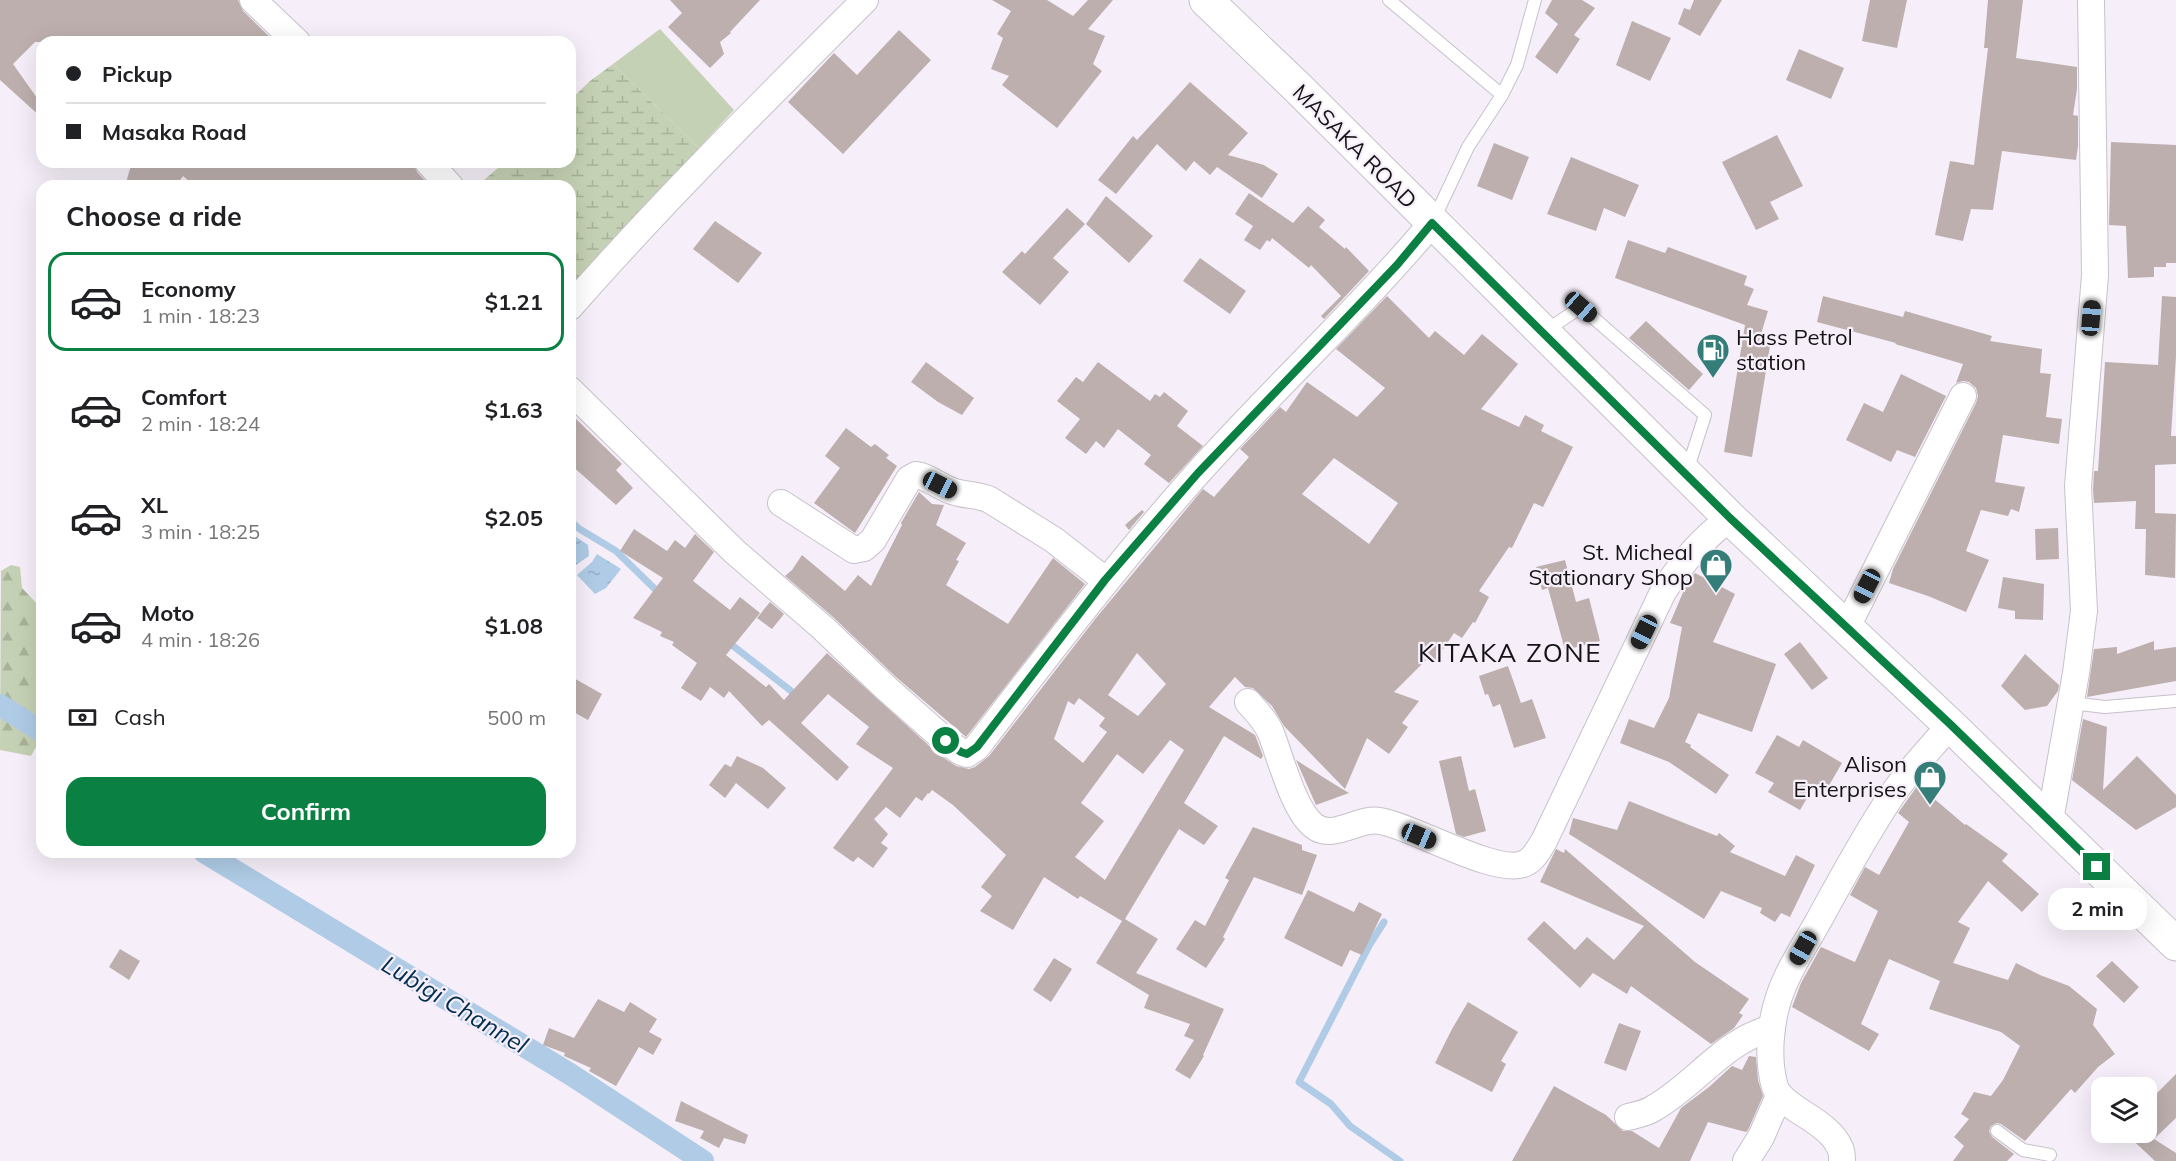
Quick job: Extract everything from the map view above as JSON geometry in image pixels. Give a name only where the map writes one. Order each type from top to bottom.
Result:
[{"type":"main road","name":"MASAKA ROAD","points":[[1206,0],[1730,518],[1950,724],[2176,944]]},
{"type":"street","points":[[253,0],[291,36]]},
{"type":"street","points":[[576,300],[607,264],[789,75],[865,0]]},
{"type":"street","points":[[2050,821],[2071,703],[2084,611],[2078,486],[2095,275],[2091,0]]},
{"type":"street","points":[[434,168],[444,180]]},
{"type":"street","points":[[576,396],[735,552],[823,628],[886,688],[961,752],[967,754],[977,747],[1105,580],[1198,473],[1397,265],[1432,223]]},
{"type":"street","points":[[1847,627],[1963,396]]},
{"type":"street","points":[[781,503],[854,550],[864,548],[873,540],[909,479],[912,476],[921,476],[952,491],[965,495],[980,495],[990,500],[1054,540],[1105,580]]},
{"type":"street","points":[[1248,702],[1270,731],[1284,773],[1301,809],[1313,826],[1329,831],[1366,820],[1377,820],[1491,862],[1513,866],[1527,863],[1544,841],[1663,592],[1682,563],[1708,535],[1730,518]]},
{"type":"street","points":[[1842,1161],[1840,1147],[1831,1134],[1779,1096],[1774,1086],[1772,1028],[1779,997],[1792,968],[1893,793],[1950,724]]},
{"type":"street","points":[[1628,1117],[1653,1109],[1682,1089],[1733,1045],[1755,1033],[1772,1028]]},
{"type":"street","points":[[1746,1161],[1761,1137],[1779,1096]]},
{"type":"lane","points":[[1389,0],[1502,95]]},
{"type":"lane","points":[[1432,223],[1468,147],[1502,95],[1517,66],[1535,0]]},
{"type":"lane","points":[[1543,332],[1581,307],[1705,415],[1686,474]]},
{"type":"lane","points":[[2071,703],[2105,707],[2176,700]]},
{"type":"lane","points":[[1997,1131],[2023,1150],[2050,1155]]},
{"type":"green space","points":[[660,29],[734,110],[699,148],[613,64]]},
{"type":"green space","points":[[613,64],[699,148],[576,281],[576,180],[484,180],[498,168],[576,168],[576,94]]},
{"type":"green space","points":[[11,565],[20,567],[22,588],[36,603],[36,747],[31,756],[0,750],[1,571]]},
{"type":"water","points":[[576,537],[588,545],[589,556],[576,565]]},
{"type":"water","points":[[597,554],[621,569],[606,588],[595,594],[577,575],[592,562]]},
{"type":"building","points":[[0,0],[238,0],[243,11],[269,36],[36,36],[36,42],[13,64],[36,97],[36,113],[0,80]]},
{"type":"building","points":[[670,0],[760,0],[720,42],[724,54],[710,68],[668,27],[682,13]]},
{"type":"building","points":[[992,0],[1047,0],[1073,16],[1088,0],[1113,0],[1088,29],[1105,36],[1093,64],[1102,71],[1057,128],[1002,85],[1009,76],[991,69],[1003,38],[997,34],[1011,11]]},
{"type":"building","points":[[1552,0],[1582,0],[1595,8],[1574,35],[1580,39],[1557,74],[1535,57],[1558,24],[1545,13]]},
{"type":"building","points":[[1694,0],[1722,0],[1700,36],[1678,24],[1684,8],[1690,10]]},
{"type":"building","points":[[1870,0],[1907,0],[1897,48],[1862,41]]},
{"type":"building","points":[[1988,0],[2023,0],[2016,58],[2077,67],[2077,89],[2073,115],[2078,116],[2078,146],[2076,160],[2002,151],[1993,210],[1971,209],[1963,241],[1935,235],[1950,161],[1974,165],[1988,48],[1984,48]]},
{"type":"building","points":[[1632,21],[1671,38],[1650,81],[1616,65]]},
{"type":"building","points":[[899,30],[931,60],[843,154],[788,102],[834,53],[857,75]]},
{"type":"building","points":[[1799,49],[1844,68],[1831,99],[1786,80]]},
{"type":"building","points":[[1190,82],[1248,133],[1228,155],[1264,165],[1278,174],[1262,198],[1217,167],[1210,175],[1194,161],[1186,171],[1157,144],[1116,194],[1098,180],[1133,136],[1137,140]]},
{"type":"building","points":[[1777,135],[1803,186],[1770,202],[1779,219],[1756,230],[1722,162]]},
{"type":"building","points":[[2111,142],[2176,145],[2176,263],[2166,263],[2166,267],[2154,267],[2154,277],[2128,278],[2126,226],[2109,225]]},
{"type":"building","points":[[1494,143],[1529,157],[1512,200],[1477,186]]},
{"type":"building","points":[[1571,157],[1639,185],[1625,217],[1604,208],[1596,231],[1547,214]]},
{"type":"building","points":[[130,168],[415,168],[424,180],[188,180],[183,176],[180,180],[127,180]]},
{"type":"building","points":[[1249,193],[1293,223],[1308,206],[1325,220],[1319,227],[1345,249],[1346,247],[1369,271],[1324,319],[1321,316],[1341,296],[1311,265],[1309,268],[1272,238],[1270,242],[1267,240],[1260,250],[1244,240],[1253,226],[1235,214]]},
{"type":"building","points":[[1106,196],[1153,236],[1129,263],[1086,224]]},
{"type":"building","points":[[1067,208],[1085,224],[1053,258],[1069,272],[1040,305],[1002,272],[1022,251],[1025,254]]},
{"type":"building","points":[[715,221],[762,253],[738,283],[693,249]]},
{"type":"building","points":[[1628,240],[1665,253],[1668,247],[1747,276],[1744,285],[1754,289],[1747,305],[1768,311],[1758,344],[1770,346],[1752,457],[1724,452],[1745,325],[1615,278]]},
{"type":"building","points":[[1200,258],[1246,291],[1230,314],[1183,281]]},
{"type":"building","points":[[1387,296],[1429,338],[1435,331],[1464,355],[1482,334],[1518,364],[1481,409],[1519,427],[1525,415],[1544,425],[1541,431],[1573,447],[1543,507],[1534,503],[1512,548],[1509,547],[1479,591],[1489,597],[1475,623],[1473,622],[1462,638],[1454,633],[1435,661],[1429,657],[1394,692],[1419,701],[1402,723],[1408,727],[1389,754],[1367,738],[1345,789],[1284,726],[1272,706],[1253,688],[1245,687],[1235,677],[1209,707],[1255,735],[1263,756],[1261,759],[1224,736],[1184,803],[1218,826],[1204,845],[1179,829],[1125,919],[1158,939],[1136,973],[1224,1009],[1204,1056],[1190,1079],[1175,1070],[1194,1040],[1184,1036],[1190,1024],[1144,1008],[1149,995],[1096,963],[1122,921],[1080,896],[1078,899],[1044,877],[1013,930],[980,911],[992,896],[981,887],[1006,855],[953,805],[932,790],[922,801],[916,797],[900,818],[886,807],[874,819],[888,834],[881,843],[888,848],[873,868],[858,857],[853,862],[833,848],[893,768],[856,744],[869,727],[828,694],[801,723],[849,767],[837,781],[769,720],[762,726],[729,691],[724,698],[710,687],[701,701],[681,688],[697,663],[672,645],[674,642],[660,636],[662,632],[633,618],[663,578],[620,551],[634,529],[667,551],[675,540],[685,548],[695,534],[714,552],[693,581],[730,610],[740,597],[760,613],[726,655],[766,687],[769,684],[784,700],[827,653],[937,753],[956,766],[969,769],[975,767],[989,756],[1096,618],[1203,489],[1214,497],[1249,457],[1240,449],[1280,407],[1286,412],[1307,382],[1357,417],[1385,388],[1336,349]],"holes":[[[1334,458],[1398,503],[1369,544],[1302,494]],[[1137,653],[1166,684],[1138,716],[1108,695]],[[1079,698],[1105,718],[1099,726],[1107,732],[1083,763],[1054,739],[1068,701],[1074,705]],[[1170,740],[1184,750],[1105,880],[1075,857],[1104,821],[1081,803],[1117,754],[1143,774]]]},
{"type":"building","points":[[1823,296],[1903,317],[1905,311],[1992,336],[1990,341],[2042,349],[2040,373],[2051,374],[2046,417],[2062,419],[2059,444],[2003,435],[1995,482],[2025,487],[2019,512],[2011,509],[2008,516],[1981,510],[1966,551],[1989,560],[1966,612],[1889,583],[1893,569],[1976,403],[1978,396],[1976,388],[1969,382],[1956,383],[1963,364],[1817,322]]},
{"type":"building","points":[[2162,296],[2176,297],[2176,356],[2171,436],[2176,436],[2176,464],[2155,465],[2155,513],[2176,514],[2175,578],[2145,575],[2146,529],[2135,529],[2136,501],[2094,503],[2093,490],[2094,471],[2098,471],[2105,362],[2158,365]]},
{"type":"building","points":[[1646,321],[1703,374],[1689,390],[1629,338]]},
{"type":"building","points":[[926,362],[974,398],[962,415],[938,402],[911,382]]},
{"type":"building","points":[[1098,362],[1150,401],[1155,394],[1160,397],[1164,392],[1188,411],[1177,426],[1203,446],[1169,483],[1144,464],[1151,455],[1118,429],[1104,448],[1096,441],[1086,454],[1065,438],[1080,419],[1057,401],[1076,377],[1083,382]]},
{"type":"building","points":[[1901,374],[1946,396],[1915,457],[1897,450],[1891,462],[1846,440],[1864,403],[1883,412]]},
{"type":"building","points":[[576,419],[622,464],[616,470],[633,488],[616,505],[576,469]]},
{"type":"building","points":[[846,428],[871,447],[875,444],[889,455],[886,458],[897,466],[855,533],[814,503],[840,468],[825,456]]},
{"type":"building","points":[[919,492],[932,504],[944,505],[936,525],[966,543],[946,585],[1008,624],[1053,558],[1085,584],[966,737],[785,576],[802,555],[845,591],[858,575],[871,586],[901,523]]},
{"type":"building","points":[[1142,510],[1144,512],[1129,530],[1125,525]]},
{"type":"building","points":[[2058,528],[2059,559],[2036,560],[2035,529]]},
{"type":"building","points":[[1565,560],[1576,602],[1589,598],[1600,641],[1565,650],[1548,588],[1542,590],[1536,567]]},
{"type":"building","points":[[1695,573],[1735,594],[1713,642],[1776,664],[1752,732],[1698,713],[1685,742],[1729,775],[1716,794],[1669,762],[1620,743],[1629,719],[1654,728],[1669,698],[1682,627],[1670,623],[1687,583]]},
{"type":"building","points":[[2003,577],[2044,584],[2043,620],[2015,619],[2015,611],[1998,608]]},
{"type":"building","points":[[770,602],[784,614],[772,629],[757,618]]},
{"type":"building","points":[[2154,641],[2154,650],[2176,647],[2176,681],[2087,697],[2094,649],[2117,647],[2117,654]]},
{"type":"building","points":[[1800,642],[1828,678],[1812,690],[1784,654]]},
{"type":"building","points":[[2025,654],[2059,685],[2058,691],[2047,706],[2025,710],[2001,686]]},
{"type":"building","points":[[1508,666],[1521,703],[1532,699],[1546,738],[1514,748],[1500,704],[1493,707],[1488,694],[1485,695],[1479,676]]},
{"type":"building","points":[[576,679],[602,694],[588,720],[576,713]]},
{"type":"building","points":[[2083,719],[2107,727],[2103,790],[2137,756],[2176,795],[2176,807],[2136,830],[2072,780]]},
{"type":"building","points":[[1777,735],[1799,747],[1803,740],[1842,763],[1824,794],[1813,788],[1800,810],[1768,792],[1774,783],[1755,773]]},
{"type":"building","points":[[737,756],[763,768],[786,788],[768,809],[736,783],[725,798],[709,785],[725,764],[731,767]]},
{"type":"building","points":[[1461,756],[1469,791],[1475,789],[1486,831],[1464,837],[1456,834],[1439,761]]},
{"type":"building","points":[[1296,760],[1334,784],[1349,793],[1316,805]]},
{"type":"building","points":[[1918,785],[1965,825],[2008,854],[2002,861],[2039,894],[2022,912],[1988,881],[1958,922],[1970,928],[1953,963],[2008,980],[2016,963],[2069,986],[2097,1009],[2093,1025],[2115,1054],[2098,1067],[2075,1093],[2071,1089],[2025,1141],[2001,1124],[1991,1126],[1989,1131],[1992,1137],[2014,1154],[2007,1161],[1953,1161],[1964,1146],[1954,1137],[1969,1119],[1961,1114],[1974,1092],[1991,1096],[2003,1080],[2020,1046],[2001,1032],[1929,1009],[1940,981],[1889,959],[1861,1024],[1879,1034],[1869,1051],[1792,1007],[1801,983],[1821,947],[1855,962],[1878,911],[1850,895],[1865,867],[1879,875],[1909,822],[1898,813]]},
{"type":"building","points":[[1629,801],[1717,836],[1719,833],[1735,846],[1730,852],[1785,876],[1796,855],[1815,865],[1790,917],[1781,913],[1775,922],[1760,913],[1762,908],[1721,891],[1704,919],[1569,834],[1573,818],[1617,830]]},
{"type":"building","points":[[1253,827],[1302,845],[1302,850],[1317,855],[1302,895],[1254,877],[1223,937],[1225,939],[1206,968],[1176,949],[1195,920],[1205,926],[1229,880],[1225,878]]},
{"type":"building","points":[[1556,849],[1564,853],[1565,849],[1695,962],[1749,999],[1739,1013],[1743,1015],[1734,1028],[1711,1044],[1631,986],[1627,994],[1593,973],[1580,988],[1527,939],[1544,921],[1575,950],[1587,937],[1614,960],[1644,926],[1540,882]]},
{"type":"building","points":[[1308,890],[1354,912],[1359,902],[1382,914],[1362,955],[1350,950],[1342,967],[1284,938]]},
{"type":"building","points":[[120,949],[140,961],[129,980],[109,967]]},
{"type":"building","points":[[1054,958],[1072,969],[1051,1002],[1033,990]]},
{"type":"building","points":[[2112,961],[2139,987],[2124,1003],[2096,976]]},
{"type":"building","points":[[598,999],[624,1012],[630,1002],[657,1019],[649,1032],[662,1039],[653,1055],[639,1047],[616,1086],[589,1071],[591,1068],[564,1056],[565,1053],[543,1045],[549,1028],[574,1038]]},
{"type":"building","points":[[1468,1002],[1518,1032],[1501,1061],[1506,1064],[1492,1092],[1435,1063]]},
{"type":"building","points":[[1619,1023],[1641,1031],[1626,1071],[1604,1063]]},
{"type":"building","points":[[1749,1056],[1756,1057],[1758,1080],[1763,1096],[1748,1130],[1746,1132],[1708,1122],[1690,1161],[1512,1161],[1554,1086],[1606,1115],[1623,1131],[1632,1131],[1659,1148],[1681,1108],[1732,1066],[1742,1070]]},
{"type":"building","points":[[2176,1074],[2176,1118],[2157,1136],[2157,1093]]},
{"type":"building","points":[[681,1101],[748,1135],[745,1144],[724,1138],[719,1148],[700,1138],[704,1131],[675,1121]]},
{"type":"building","points":[[2157,1141],[2176,1153],[2176,1161],[2155,1161],[2136,1143],[2157,1143]]},
{"type":"waterway","points":[[576,526],[616,551],[660,594]]},
{"type":"waterway","points":[[728,642],[795,694]]},
{"type":"waterway","name":"Lubigi Channel","points":[[0,705],[36,728]]},
{"type":"waterway","name":"Lubigi Channel","points":[[214,858],[570,1074],[703,1161]]},
{"type":"waterway","points":[[1384,922],[1370,944],[1299,1082],[1331,1104],[1350,1126],[1400,1161]]},
{"type":"place","name":"Hass Petrol station","points":[[1713,379]]},
{"type":"place","name":"St. Micheal Stationary Shop","points":[[1716,594]]},
{"type":"place","name":"Alison Enterprises","points":[[1930,806]]},
{"type":"district","name":"KITAKA ZONE","points":[[1510,652]]},
{"type":"route","points":[[946,741],[967,754],[977,747],[1105,580],[1198,473],[1397,265],[1432,223],[1730,518],[1950,724],[2097,867]]}]
